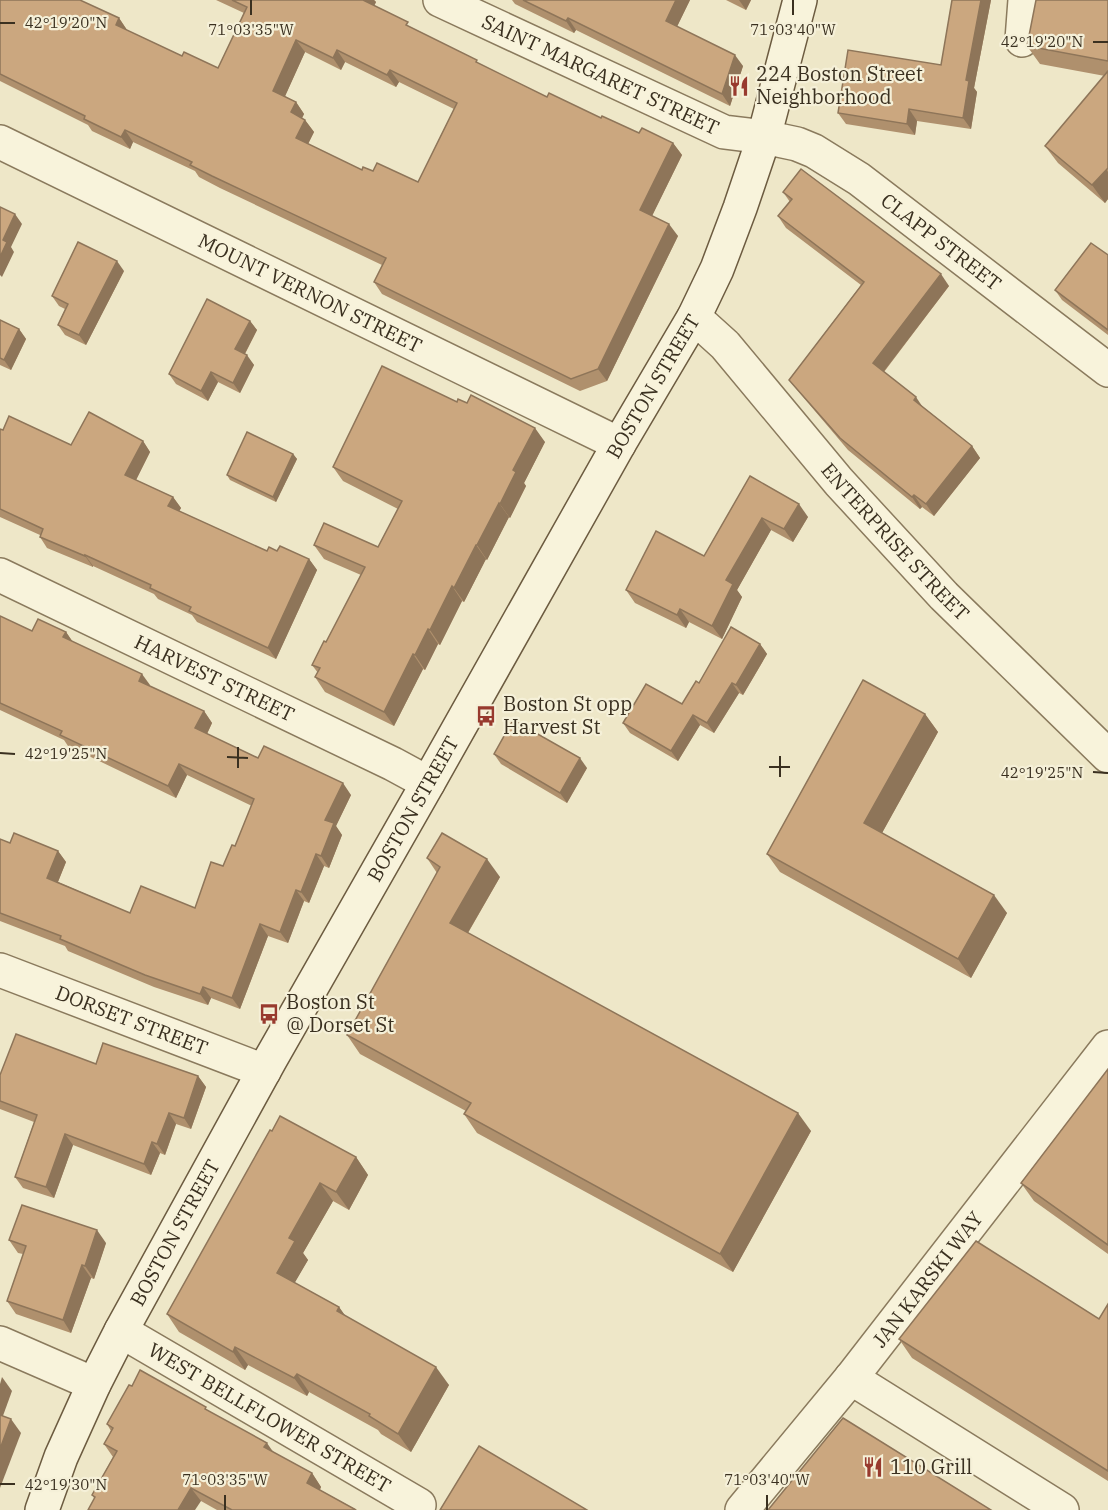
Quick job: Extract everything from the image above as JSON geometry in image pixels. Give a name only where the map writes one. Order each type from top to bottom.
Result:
[{"type":"street","name":"SAINT MARGARET STREET","points":[[440,0],[724,132],[764,137]]},
{"type":"street","name":"BOSTON STREET","points":[[42,1510],[61,1457],[121,1331],[264,1071],[619,444],[694,316],[717,268],[764,137],[800,0]]},
{"type":"street","points":[[1022,40],[1025,0]]},
{"type":"street","name":"CLAPP STREET","points":[[764,137],[788,141],[814,151],[859,179],[1108,370]]},
{"type":"street","name":"MOUNT VERNON STREET","points":[[0,142],[619,444]]},
{"type":"street","name":"ENTERPRISE STREET","points":[[694,316],[725,345],[839,482],[944,596],[1108,756]]},
{"type":"street","name":"HARVEST STREET","points":[[0,575],[428,783]]},
{"type":"street","name":"DORSET STREET","points":[[0,970],[264,1071]]},
{"type":"street","name":"JAN KARSKI WAY","points":[[742,1510],[851,1378],[1108,1047]]},
{"type":"street","name":"WEST BELLFLOWER STREET","points":[[121,1331],[419,1505]]},
{"type":"street","points":[[0,1343],[94,1384]]},
{"type":"street","points":[[851,1378],[1062,1510]]},
{"type":"building","points":[[0,0],[80,0],[119,18],[116,25],[182,56],[184,52],[218,68],[247,7],[232,0],[363,0],[408,22],[406,25],[477,60],[476,62],[547,97],[549,93],[601,118],[602,116],[639,133],[642,128],[673,143],[640,210],[669,224],[598,369],[571,379],[374,282],[386,258],[212,176],[190,165],[192,162],[125,130],[121,137],[84,119],[85,116],[0,74]],"holes":[[[296,40],[333,58],[337,50],[387,75],[390,70],[457,103],[418,182],[377,163],[373,171],[363,167],[362,170],[296,138],[305,120],[291,112],[296,102],[273,91]]]},
{"type":"building","points":[[523,0],[676,0],[666,21],[735,55],[722,94],[568,18],[566,21]]},
{"type":"building","points":[[952,0],[981,0],[966,80],[969,81],[963,118],[909,109],[907,124],[838,113],[848,50],[941,65]]},
{"type":"building","points":[[1036,0],[1108,0],[1108,61],[1027,46]]},
{"type":"building","points":[[1108,71],[1108,168],[1092,185],[1045,146]]},
{"type":"building","points":[[801,169],[941,274],[873,363],[916,397],[914,400],[972,446],[926,504],[914,495],[912,497],[840,438],[789,380],[864,282],[778,216],[792,199],[783,192]]},
{"type":"building","points":[[0,207],[15,214],[3,240],[7,242],[0,257]]},
{"type":"building","points":[[78,242],[117,261],[79,335],[58,325],[68,304],[52,296]]},
{"type":"building","points":[[1091,243],[1108,255],[1108,330],[1055,290]]},
{"type":"building","points":[[207,299],[250,321],[235,349],[247,355],[233,383],[211,372],[201,391],[169,374]]},
{"type":"building","points":[[0,320],[19,329],[4,360],[0,358]]},
{"type":"building","points":[[382,366],[457,402],[458,399],[467,403],[471,395],[535,428],[513,470],[516,472],[500,504],[454,588],[452,586],[430,630],[428,629],[415,655],[413,654],[384,712],[315,677],[320,668],[312,665],[365,567],[314,545],[324,523],[378,547],[402,501],[333,467]]},
{"type":"building","points":[[89,412],[143,441],[125,475],[173,497],[168,506],[267,551],[269,547],[277,551],[280,546],[309,559],[268,648],[189,611],[191,607],[150,588],[151,585],[40,537],[43,529],[0,509],[0,429],[3,430],[9,416],[71,445]]},
{"type":"building","points":[[247,432],[293,454],[273,497],[227,475]]},
{"type":"building","points":[[750,476],[799,504],[784,529],[762,518],[726,580],[733,584],[712,626],[680,609],[677,615],[626,590],[656,531],[704,556]]},
{"type":"building","points":[[0,616],[32,631],[38,619],[66,632],[63,637],[142,674],[139,681],[204,711],[195,728],[258,758],[264,746],[343,783],[325,820],[334,823],[321,856],[316,854],[301,892],[296,890],[280,932],[260,924],[232,998],[203,987],[200,994],[145,975],[60,939],[61,936],[0,913],[0,839],[10,843],[14,833],[58,851],[47,878],[130,913],[141,886],[195,908],[211,862],[223,866],[232,845],[235,846],[254,799],[179,764],[168,786],[60,735],[62,731],[0,703]]},
{"type":"building","points":[[731,627],[760,644],[736,685],[732,683],[707,723],[693,715],[671,751],[623,723],[646,684],[682,704],[696,681],[699,683]]},
{"type":"building","points":[[863,680],[925,714],[864,823],[994,895],[958,959],[767,854]]},
{"type":"building","points":[[513,720],[580,758],[560,793],[494,754]]},
{"type":"building","points":[[442,833],[487,859],[450,923],[798,1113],[720,1254],[464,1114],[471,1103],[347,1035],[440,867],[427,858]]},
{"type":"building","points":[[16,1034],[96,1064],[103,1043],[198,1076],[184,1118],[169,1113],[157,1144],[152,1142],[144,1164],[65,1134],[46,1187],[15,1177],[37,1115],[0,1101],[0,1075]]},
{"type":"building","points":[[1108,1069],[1108,1245],[1021,1183]]},
{"type":"building","points":[[280,1116],[356,1157],[336,1192],[320,1183],[289,1238],[295,1241],[277,1273],[339,1307],[337,1311],[436,1367],[398,1434],[369,1416],[370,1414],[297,1374],[294,1378],[235,1347],[233,1352],[167,1314]]},
{"type":"building","points":[[22,1205],[97,1230],[63,1320],[7,1301],[26,1246],[9,1240]]},
{"type":"building","points":[[976,1241],[1099,1319],[1108,1304],[1108,1471],[899,1339]]},
{"type":"building","points":[[140,1370],[267,1443],[264,1447],[312,1473],[307,1483],[356,1510],[232,1510],[191,1488],[178,1510],[88,1510],[95,1497],[92,1495],[117,1451],[104,1444],[113,1428],[107,1424]]},
{"type":"building","points":[[0,1415],[11,1419],[0,1449]]},
{"type":"building","points":[[843,1418],[991,1510],[768,1510]]},
{"type":"building","points":[[479,1446],[587,1510],[440,1510]]},
{"type":"place","name":"224 Boston Street Neighborhood","points":[[739,86]]},
{"type":"place","name":"Boston St opp Harvest St","points":[[486,716]]},
{"type":"place","name":"Boston St @ Dorset St","points":[[269,1014]]},
{"type":"place","name":"110 Grill","points":[[873,1467]]}]
